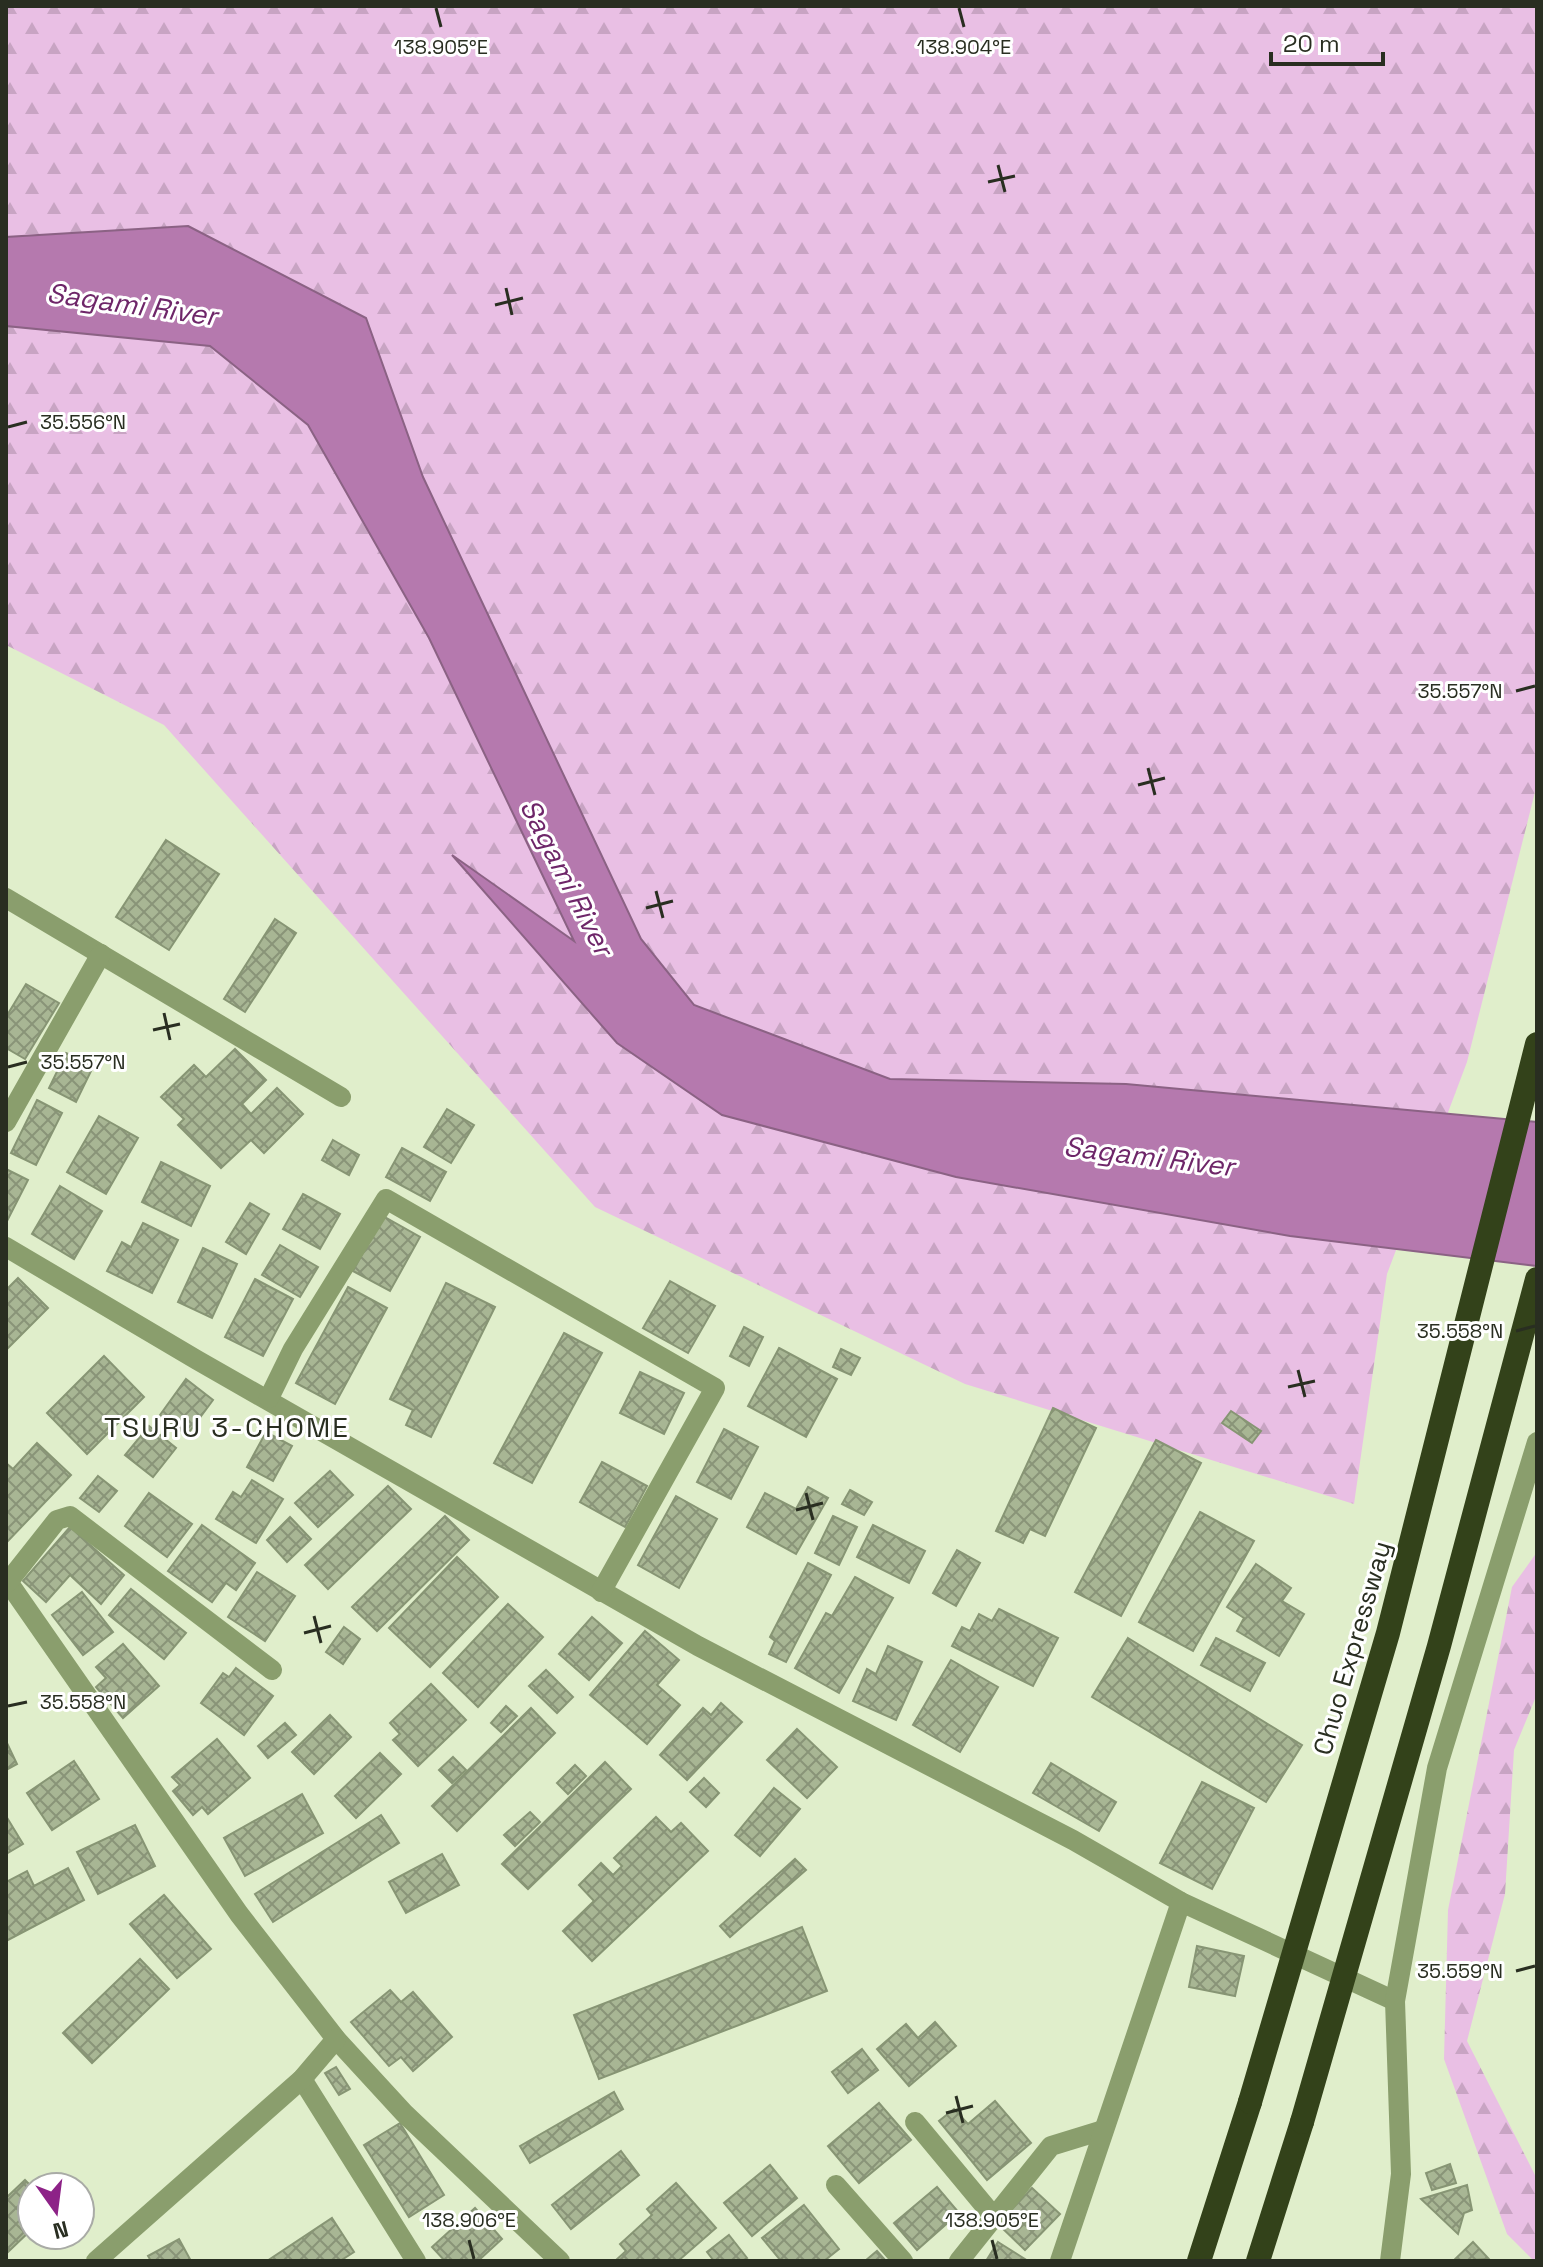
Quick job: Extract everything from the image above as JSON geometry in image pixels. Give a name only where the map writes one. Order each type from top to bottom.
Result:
[{"type":"highway","name":"Chuo Expressway","points":[[1199,2261],[1250,2102],[1388,1633],[1537,1044]]},
{"type":"highway","points":[[1258,2261],[1302,2122],[1439,1646],[1537,1279]]},
{"type":"street","points":[[6,898],[341,1097]]},
{"type":"street","points":[[6,1122],[101,954]]},
{"type":"street","points":[[269,1398],[293,1349],[386,1199],[715,1388],[601,1592]]},
{"type":"street","points":[[6,1247],[601,1592],[1073,1840],[1181,1902],[1395,2001]]},
{"type":"street","points":[[1390,2261],[1401,2174],[1395,2001],[1437,1768],[1536,1445]]},
{"type":"street","points":[[272,1670],[70,1516],[57,1520],[7,1580],[239,1914],[336,2039],[404,2113],[560,2261]]},
{"type":"street","points":[[1060,2261],[1181,1902]]},
{"type":"street","points":[[96,2261],[302,2079],[336,2039]]},
{"type":"street","points":[[302,2079],[416,2261]]},
{"type":"street","points":[[915,2122],[994,2217]]},
{"type":"street","points":[[959,2261],[1051,2146],[1103,2130]]},
{"type":"street","points":[[836,2185],[903,2261]]},
{"type":"green space","points":[[6,6],[1537,6],[1537,784],[1467,1062],[1387,1274],[1354,1504],[965,1384],[595,1207],[164,725],[6,645]]},
{"type":"green space","points":[[1537,1552],[1537,1694],[1514,1750],[1505,1894],[1467,2041],[1537,2179],[1537,2261],[1534,2261],[1507,2234],[1444,2059],[1448,1910],[1512,1587]]},
{"type":"water","name":"Sagami River","points":[[188,226],[366,318],[423,477],[641,939],[694,1005],[890,1079],[1126,1084],[1537,1122],[1537,1266],[1290,1236],[956,1177],[722,1115],[617,1043],[452,855],[574,941],[429,638],[308,425],[210,346],[6,326],[6,237]]},
{"type":"building","points":[[166,840],[219,874],[169,950],[116,917]]},
{"type":"building","points":[[275,919],[296,933],[245,1012],[224,999]]},
{"type":"building","points":[[26,984],[59,1003],[25,1059],[6,1048],[6,1017]]},
{"type":"building","points":[[235,1049],[266,1080],[242,1104],[251,1114],[277,1088],[303,1114],[264,1153],[251,1140],[221,1168],[178,1125],[184,1119],[161,1097],[194,1065],[206,1077]]},
{"type":"building","points":[[66,1053],[93,1067],[76,1102],[49,1088]]},
{"type":"building","points":[[37,1100],[62,1113],[36,1165],[11,1153]]},
{"type":"building","points":[[447,1109],[474,1125],[451,1163],[424,1147]]},
{"type":"building","points":[[99,1116],[138,1138],[106,1194],[67,1172]]},
{"type":"building","points":[[333,1140],[359,1155],[349,1175],[322,1160]]},
{"type":"building","points":[[402,1148],[446,1172],[430,1201],[386,1177]]},
{"type":"building","points":[[161,1162],[210,1186],[191,1226],[142,1202]]},
{"type":"building","points":[[6,1169],[28,1180],[6,1223]]},
{"type":"building","points":[[60,1186],[102,1211],[74,1259],[32,1234]]},
{"type":"building","points":[[303,1194],[340,1214],[320,1249],[283,1229]]},
{"type":"building","points":[[250,1203],[269,1214],[246,1254],[226,1242]]},
{"type":"building","points":[[383,1216],[420,1237],[390,1291],[353,1271]]},
{"type":"building","points":[[143,1223],[178,1240],[152,1293],[107,1271],[122,1242],[131,1247]]},
{"type":"building","points":[[280,1245],[318,1267],[300,1297],[262,1275]]},
{"type":"building","points":[[203,1248],[237,1264],[212,1318],[178,1302]]},
{"type":"building","points":[[18,1278],[48,1308],[6,1350],[6,1290]]},
{"type":"building","points":[[255,1279],[293,1299],[263,1356],[225,1337]]},
{"type":"building","points":[[670,1281],[715,1306],[688,1353],[643,1328]]},
{"type":"building","points":[[446,1283],[495,1307],[431,1437],[406,1425],[413,1410],[390,1399]]},
{"type":"building","points":[[348,1287],[387,1308],[335,1404],[296,1383]]},
{"type":"building","points":[[744,1327],[763,1337],[749,1366],[730,1356]]},
{"type":"building","points":[[564,1333],[602,1353],[532,1483],[494,1463]]},
{"type":"building","points":[[779,1348],[837,1379],[806,1437],[748,1406]]},
{"type":"building","points":[[841,1349],[860,1358],[851,1375],[833,1367]]},
{"type":"building","points":[[104,1356],[144,1397],[87,1454],[47,1413]]},
{"type":"building","points":[[640,1372],[684,1393],[664,1434],[620,1413]]},
{"type":"building","points":[[186,1379],[213,1400],[187,1435],[160,1415]]},
{"type":"building","points":[[1053,1408],[1096,1428],[1045,1536],[1030,1529],[1023,1543],[996,1531]]},
{"type":"building","points":[[1231,1411],[1261,1431],[1252,1443],[1222,1423]]},
{"type":"building","points":[[149,1426],[176,1448],[153,1477],[125,1455]]},
{"type":"building","points":[[724,1429],[758,1447],[731,1499],[697,1482]]},
{"type":"building","points":[[266,1432],[292,1446],[273,1481],[247,1467]]},
{"type":"building","points":[[1156,1440],[1201,1463],[1121,1616],[1075,1592]]},
{"type":"building","points":[[37,1443],[71,1475],[6,1543],[6,1463],[13,1469]]},
{"type":"building","points":[[602,1462],[647,1486],[625,1527],[580,1502]]},
{"type":"building","points":[[330,1471],[353,1495],[318,1527],[295,1503]]},
{"type":"building","points":[[98,1476],[117,1491],[99,1512],[80,1498]]},
{"type":"building","points":[[252,1480],[283,1499],[256,1543],[216,1519],[233,1492],[241,1497]]},
{"type":"building","points":[[388,1486],[411,1509],[328,1589],[305,1565]]},
{"type":"building","points":[[808,1487],[828,1498],[796,1554],[747,1527],[765,1493],[796,1509]]},
{"type":"building","points":[[850,1490],[872,1502],[864,1515],[842,1504]]},
{"type":"building","points":[[149,1493],[192,1524],[167,1557],[125,1526]]},
{"type":"building","points":[[676,1496],[717,1519],[679,1588],[638,1565]]},
{"type":"building","points":[[1200,1512],[1254,1541],[1193,1651],[1139,1622]]},
{"type":"building","points":[[445,1516],[469,1540],[377,1631],[352,1607]]},
{"type":"building","points":[[833,1516],[857,1527],[839,1565],[815,1553]]},
{"type":"building","points":[[290,1517],[311,1539],[287,1562],[267,1540]]},
{"type":"building","points":[[202,1525],[255,1563],[236,1590],[226,1583],[212,1602],[168,1571]]},
{"type":"building","points":[[873,1525],[925,1551],[909,1583],[857,1557]]},
{"type":"building","points":[[70,1527],[124,1575],[101,1604],[70,1575],[46,1602],[23,1581]]},
{"type":"building","points":[[957,1550],[980,1563],[956,1606],[933,1593]]},
{"type":"building","points":[[457,1557],[498,1597],[430,1667],[389,1628]]},
{"type":"building","points":[[808,1563],[831,1575],[786,1662],[769,1654],[775,1641],[770,1637]]},
{"type":"building","points":[[1256,1564],[1291,1588],[1282,1601],[1304,1614],[1279,1656],[1237,1631],[1244,1618],[1227,1607]]},
{"type":"building","points":[[257,1572],[295,1596],[265,1641],[228,1617]]},
{"type":"building","points":[[855,1577],[893,1598],[839,1693],[795,1668],[826,1613],[832,1616]]},
{"type":"building","points":[[131,1589],[186,1633],[164,1659],[109,1615]]},
{"type":"building","points":[[82,1592],[113,1632],[83,1655],[52,1615]]},
{"type":"building","points":[[508,1604],[543,1637],[478,1707],[443,1673]]},
{"type":"building","points":[[999,1609],[1058,1638],[1033,1686],[952,1646],[962,1627],[970,1631],[979,1614],[992,1621]]},
{"type":"building","points":[[592,1617],[622,1643],[589,1680],[559,1654]]},
{"type":"building","points":[[344,1627],[360,1639],[343,1664],[326,1652]]},
{"type":"building","points":[[645,1631],[679,1660],[657,1685],[680,1705],[647,1744],[590,1695]]},
{"type":"building","points":[[1128,1638],[1302,1745],[1266,1802],[1092,1697]]},
{"type":"building","points":[[1216,1638],[1265,1663],[1250,1691],[1201,1665]]},
{"type":"building","points":[[123,1644],[159,1686],[123,1718],[96,1687],[106,1678],[96,1667]]},
{"type":"building","points":[[888,1646],[922,1662],[896,1720],[853,1701],[867,1669],[876,1674]]},
{"type":"building","points":[[951,1660],[998,1687],[960,1752],[913,1725]]},
{"type":"building","points":[[236,1668],[273,1696],[244,1735],[201,1703],[223,1673],[229,1677]]},
{"type":"building","points":[[546,1670],[573,1697],[557,1713],[529,1686]]},
{"type":"building","points":[[431,1684],[466,1720],[418,1766],[393,1740],[400,1734],[390,1723]]},
{"type":"building","points":[[721,1703],[742,1722],[687,1780],[660,1755],[703,1708],[711,1715]]},
{"type":"building","points":[[506,1706],[517,1716],[501,1732],[491,1723]]},
{"type":"building","points":[[531,1708],[555,1733],[457,1831],[432,1806]]},
{"type":"building","points":[[330,1715],[351,1737],[314,1774],[292,1752]]},
{"type":"building","points":[[285,1723],[296,1735],[268,1758],[258,1746]]},
{"type":"building","points":[[797,1729],[837,1767],[807,1798],[767,1760]]},
{"type":"building","points":[[217,1739],[250,1778],[208,1814],[202,1807],[193,1815],[173,1791],[180,1785],[172,1777]]},
{"type":"building","points":[[6,1741],[17,1764],[6,1770]]},
{"type":"building","points":[[380,1753],[401,1774],[356,1818],[335,1796]]},
{"type":"building","points":[[453,1757],[466,1770],[452,1783],[439,1770]]},
{"type":"building","points":[[74,1761],[99,1799],[52,1830],[27,1793]]},
{"type":"building","points":[[605,1762],[631,1789],[528,1889],[502,1864]]},
{"type":"building","points":[[1051,1763],[1116,1802],[1099,1831],[1033,1793]]},
{"type":"building","points":[[575,1765],[586,1776],[568,1794],[557,1783]]},
{"type":"building","points":[[704,1778],[719,1793],[706,1807],[690,1792]]},
{"type":"building","points":[[1202,1782],[1254,1808],[1212,1889],[1160,1863]]},
{"type":"building","points":[[774,1788],[800,1809],[760,1856],[735,1835]]},
{"type":"building","points":[[302,1794],[323,1833],[245,1876],[224,1838]]},
{"type":"building","points":[[530,1812],[540,1822],[515,1846],[504,1835]]},
{"type":"building","points":[[381,1815],[399,1843],[273,1922],[255,1894]]},
{"type":"building","points":[[6,1816],[23,1844],[6,1854]]},
{"type":"building","points":[[656,1817],[671,1832],[681,1823],[708,1851],[592,1961],[563,1931],[594,1901],[579,1885],[601,1863],[613,1875],[622,1866],[614,1858]]},
{"type":"building","points":[[135,1825],[155,1866],[98,1894],[77,1852]]},
{"type":"building","points":[[442,1854],[459,1885],[406,1913],[389,1882]]},
{"type":"building","points":[[795,1859],[806,1870],[730,1937],[720,1926]]},
{"type":"building","points":[[68,1868],[84,1900],[6,1941],[6,1882],[27,1871],[34,1886]]},
{"type":"building","points":[[164,1895],[211,1949],[177,1978],[130,1924]]},
{"type":"building","points":[[802,1927],[827,1991],[599,2079],[574,2015]]},
{"type":"building","points":[[1197,1946],[1244,1956],[1235,1996],[1189,1987]]},
{"type":"building","points":[[140,1959],[169,1989],[92,2063],[63,2033]]},
{"type":"building","points":[[390,1990],[401,2002],[413,1992],[452,2037],[413,2071],[401,2057],[389,2066],[351,2022]]},
{"type":"building","points":[[935,2022],[956,2046],[909,2086],[877,2049],[906,2024],[918,2038]]},
{"type":"building","points":[[862,2049],[878,2070],[848,2093],[832,2072]]},
{"type":"building","points":[[336,2067],[350,2089],[339,2095],[325,2073]]},
{"type":"building","points":[[614,2092],[623,2109],[530,2163],[520,2146]]},
{"type":"building","points":[[995,2101],[1031,2143],[987,2180],[939,2121],[954,2109],[968,2124]]},
{"type":"building","points":[[879,2103],[911,2140],[859,2183],[828,2146]]},
{"type":"building","points":[[400,2123],[444,2195],[409,2217],[364,2145]]},
{"type":"building","points":[[621,2151],[639,2175],[571,2229],[552,2205]]},
{"type":"building","points":[[1450,2164],[1456,2183],[1432,2190],[1426,2173]]},
{"type":"building","points":[[770,2165],[797,2198],[752,2236],[724,2203]]},
{"type":"building","points":[[676,2183],[716,2228],[678,2261],[615,2261],[626,2251],[620,2244],[652,2215],[647,2209]]},
{"type":"building","points":[[1467,2185],[1472,2210],[1464,2213],[1458,2234],[1421,2199]]},
{"type":"building","points":[[937,2187],[959,2213],[917,2250],[894,2223]]},
{"type":"building","points":[[1032,2188],[1060,2214],[1025,2250],[998,2224]]},
{"type":"building","points":[[16,2189],[16,2244],[6,2254],[6,2198]]},
{"type":"building","points":[[804,2205],[839,2249],[824,2261],[781,2261],[762,2238]]},
{"type":"building","points":[[475,2208],[502,2239],[478,2261],[445,2261],[432,2247]]},
{"type":"building","points":[[332,2218],[354,2252],[340,2261],[267,2261]]},
{"type":"building","points":[[729,2235],[747,2258],[742,2261],[714,2261],[707,2252]]},
{"type":"building","points":[[179,2239],[191,2261],[151,2261],[148,2256]]},
{"type":"building","points":[[998,2242],[1028,2261],[986,2261]]},
{"type":"building","points":[[1473,2242],[1489,2259],[1453,2261]]},
{"type":"building","points":[[877,2251],[886,2261],[865,2261]]},
{"type":"district","name":"TSURU 3-CHOME","points":[[227,1427]]}]
